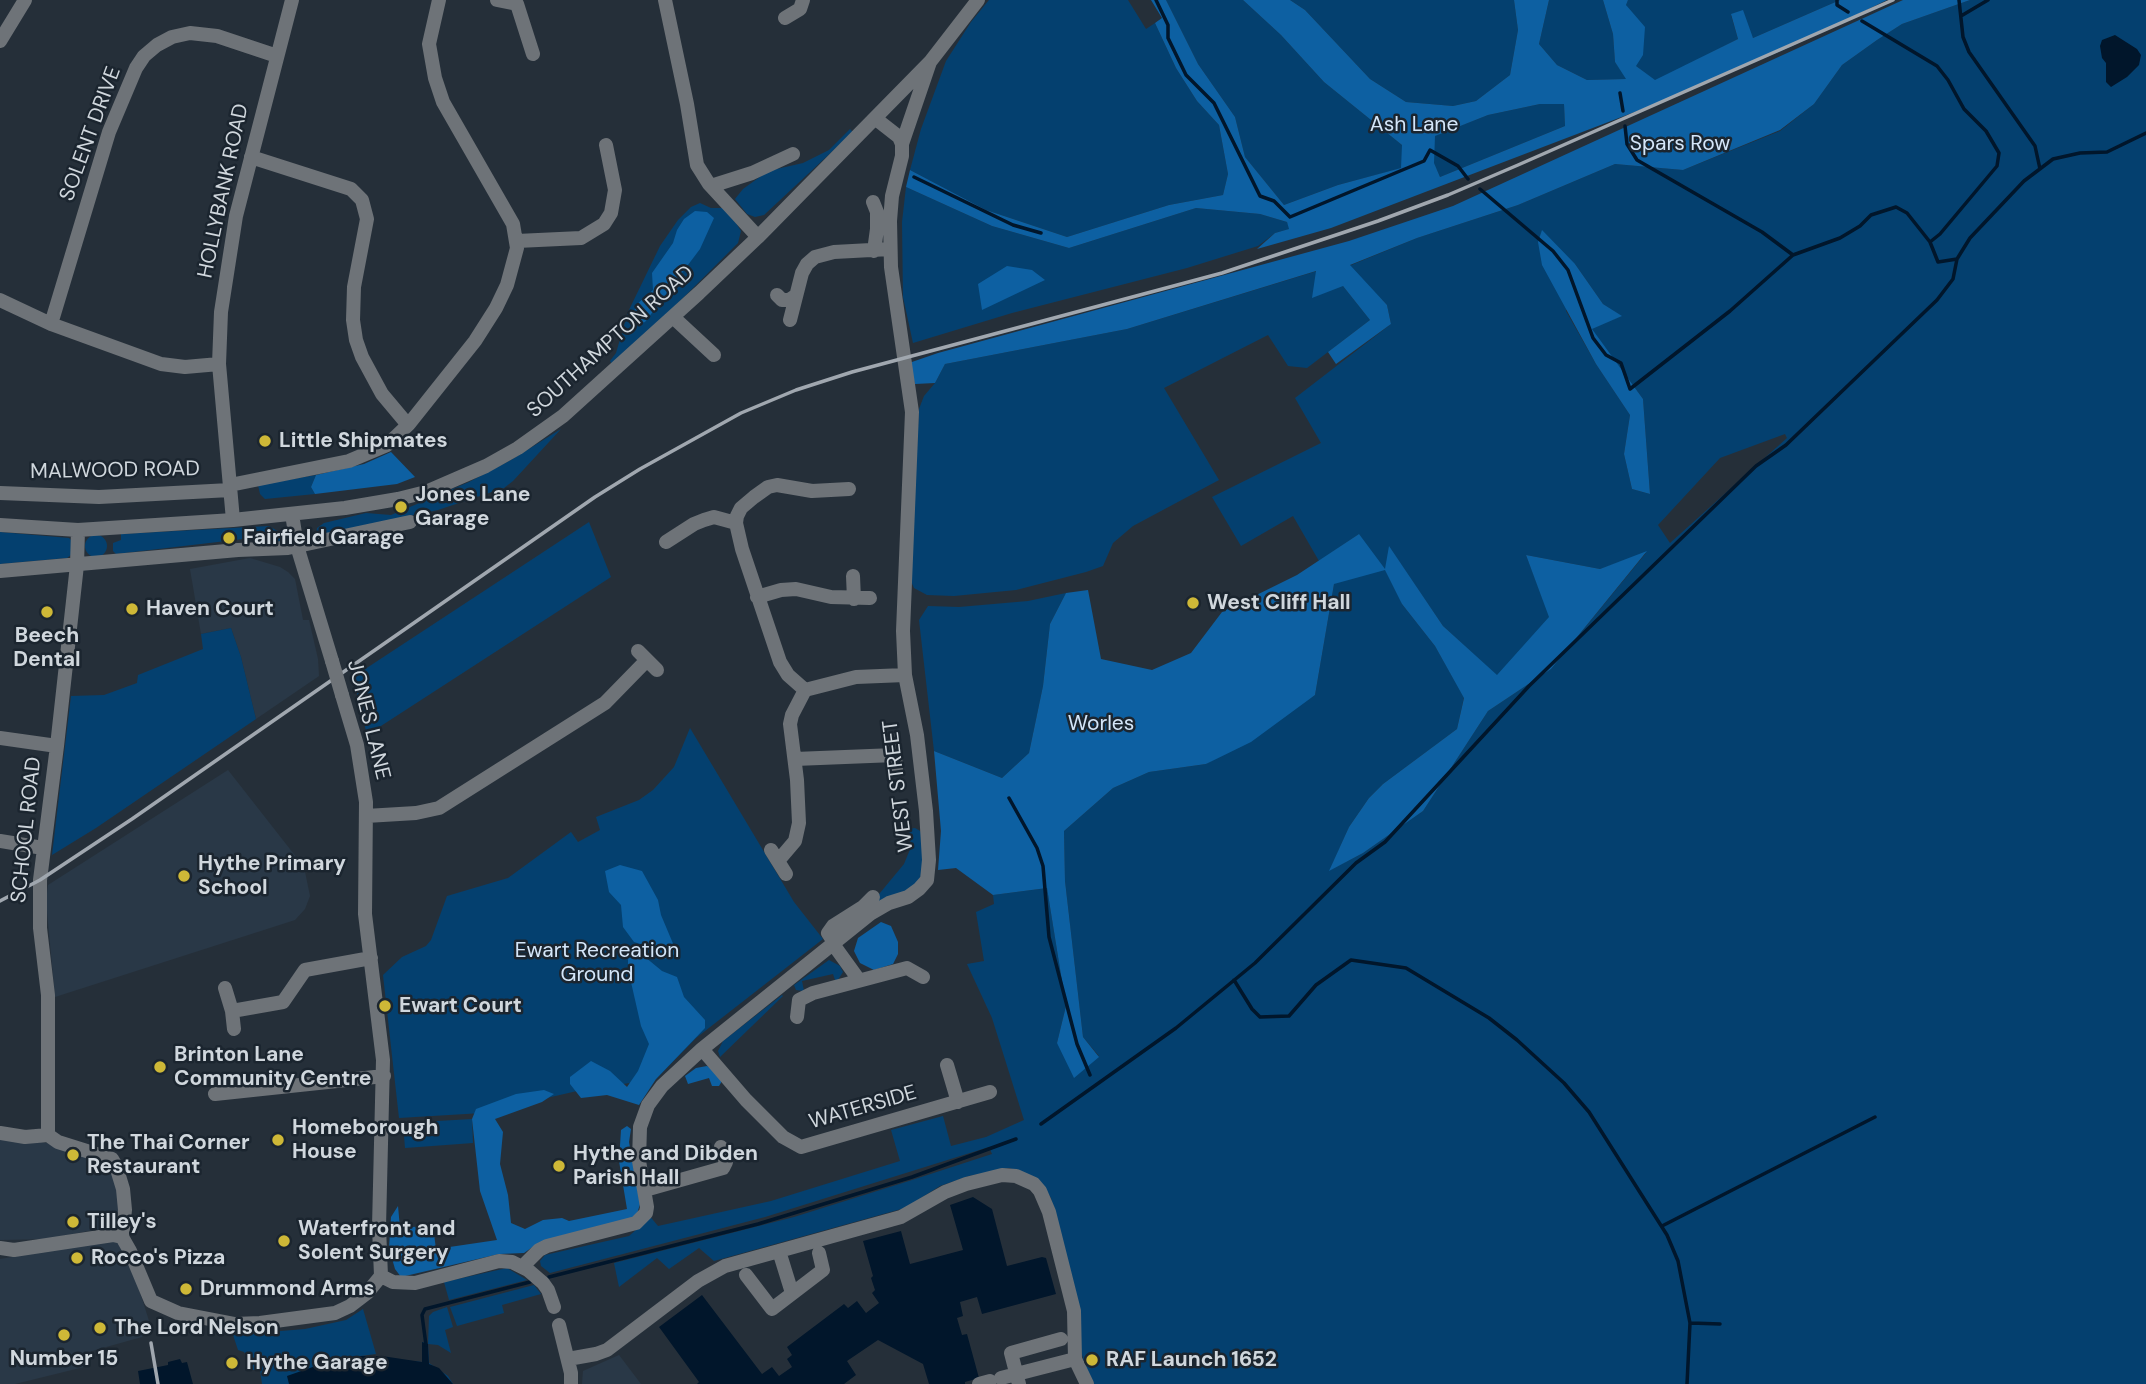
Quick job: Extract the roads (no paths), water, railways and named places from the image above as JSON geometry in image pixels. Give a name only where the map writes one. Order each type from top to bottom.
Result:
[{"type":"street","points":[[0,41],[25,0]]},
{"type":"street","name":"HOLLYBANK ROAD","points":[[233,520],[219,363],[221,312],[236,216],[292,0]]},
{"type":"street","points":[[439,0],[429,44],[438,89],[508,213],[517,241],[581,238],[604,224],[611,214],[615,190],[606,145]]},
{"type":"street","points":[[497,0],[516,2],[534,43]]},
{"type":"street","points":[[665,0],[687,102],[694,154],[701,173],[758,237]]},
{"type":"street","points":[[785,18],[800,9],[803,0]]},
{"type":"street","name":"SOUTHAMPTON ROAD","points":[[0,525],[78,530],[292,514],[398,499],[426,492],[486,466],[518,448],[563,416],[758,237],[930,62],[978,0]]},
{"type":"street","name":"SOLENT DRIVE","points":[[51,324],[110,132],[133,75],[144,57],[157,45],[172,37],[190,33],[217,36],[277,56]]},
{"type":"street","name":"WEST STREET","points":[[523,1266],[538,1250],[547,1246],[636,1223],[646,1213],[638,1146],[640,1127],[648,1105],[680,1067],[870,914],[889,903],[908,897],[927,880],[929,860],[923,774],[905,676],[902,631],[912,412],[890,249],[892,196],[902,156],[902,144],[930,62]]},
{"type":"street","points":[[876,119],[899,138],[902,144]]},
{"type":"street","points":[[711,186],[752,173],[793,154]]},
{"type":"street","points":[[251,157],[351,189],[362,200],[367,219],[354,287],[353,320],[356,340],[362,358],[382,394],[408,425]]},
{"type":"street","points":[[873,202],[877,212],[874,251]]},
{"type":"street","name":"MALWOOD ROAD","points":[[0,493],[103,497],[230,488],[367,456],[387,445],[408,425],[475,341],[496,308],[513,268],[517,241]]},
{"type":"street","points":[[790,320],[802,273],[815,257],[834,252],[890,249]]},
{"type":"street","points":[[777,295],[782,300],[795,296]]},
{"type":"street","points":[[0,300],[51,324],[161,364],[185,367],[219,363]]},
{"type":"street","points":[[673,317],[713,355]]},
{"type":"street","points":[[805,690],[788,675],[780,662],[757,597],[736,523],[741,508],[773,486],[786,485],[811,491],[849,489]]},
{"type":"street","name":"JONES LANE","points":[[292,514],[297,546],[342,695],[364,780],[365,914],[382,1040],[379,1227],[381,1276]]},
{"type":"street","points":[[666,542],[694,524],[714,517],[736,523]]},
{"type":"street","points":[[0,570],[297,546],[410,522]]},
{"type":"street","name":"SCHOOL ROAD","points":[[48,1135],[48,995],[39,900],[77,565],[78,530]]},
{"type":"street","points":[[853,576],[853,599]]},
{"type":"street","points":[[757,597],[796,589],[831,597],[870,598]]},
{"type":"street","points":[[366,816],[416,813],[439,808],[605,703],[647,661]]},
{"type":"street","points":[[786,874],[774,855],[795,841],[799,823],[790,724],[805,690],[856,677],[905,676]]},
{"type":"street","points":[[0,738],[57,746]]},
{"type":"street","points":[[795,759],[895,755]]},
{"type":"street","points":[[0,842],[43,848]]},
{"type":"street","points":[[859,980],[828,933],[833,926],[873,897]]},
{"type":"street","points":[[232,1011],[283,1002],[305,970],[371,958]]},
{"type":"street","points":[[797,1017],[799,1000],[805,996],[907,968],[923,977]]},
{"type":"street","points":[[225,988],[234,1029]]},
{"type":"street","name":"WATERSIDE","points":[[702,1049],[746,1100],[783,1137],[801,1147],[990,1092]]},
{"type":"street","points":[[947,1065],[958,1101]]},
{"type":"street","points":[[215,1094],[383,1076]]},
{"type":"street","points":[[0,1133],[25,1137],[48,1135],[58,1142],[112,1159],[117,1166],[123,1189],[125,1210],[122,1237],[151,1301],[178,1313],[235,1324],[270,1322],[335,1312],[350,1306],[367,1293],[381,1276],[393,1282],[415,1283],[499,1261],[523,1266],[543,1283],[554,1307]]},
{"type":"street","points":[[645,1190],[723,1167],[726,1162],[721,1147]]},
{"type":"street","points":[[568,1359],[607,1350],[713,1271],[901,1217],[945,1192],[1002,1175],[1016,1176],[1034,1184],[1049,1212],[1074,1311],[1075,1359],[1087,1384]]},
{"type":"street","points":[[0,1248],[14,1250],[113,1235],[122,1237]]},
{"type":"street","points":[[779,1251],[792,1293]]},
{"type":"street","points":[[746,1275],[772,1309],[823,1270],[819,1253]]},
{"type":"street","points":[[559,1325],[571,1384]]},
{"type":"street","points":[[1018,1379],[1011,1353],[1061,1339]]},
{"type":"street","points":[[990,1381],[1018,1379],[1075,1359]]},
{"type":"waterway","points":[[1156,0],[1168,25],[1168,38],[1186,75],[1214,103],[1260,196],[1274,201],[1290,217],[1424,161],[1430,150],[1458,166],[1468,179]]},
{"type":"waterway","points":[[1837,0],[1837,5],[1848,12]]},
{"type":"waterway","points":[[1959,0],[1963,37],[1969,52],[2035,146],[2040,169]]},
{"type":"waterway","points":[[1961,16],[1988,0]]},
{"type":"waterway","points":[[1862,21],[1937,66],[1964,109],[1986,131],[1999,153],[1997,166],[1940,234],[1930,242]]},
{"type":"waterway","points":[[1620,93],[1623,111]]},
{"type":"waterway","points":[[1625,126],[1627,144],[1637,160],[1762,232],[1793,255]]},
{"type":"waterway","points":[[1041,1124],[1176,1028],[1255,963],[1356,863],[1385,842],[1529,686],[1756,466],[1786,445],[1937,300],[1953,279],[1957,259],[1970,238],[2024,181],[2053,159],[2080,153],[2107,152],[2146,133]]},
{"type":"waterway","points":[[914,177],[1013,225],[1041,233]]},
{"type":"waterway","points":[[1480,189],[1553,251],[1568,270],[1593,338],[1606,355],[1621,363],[1630,389],[1730,311],[1793,255],[1840,238],[1860,226],[1871,215],[1896,207],[1907,213],[1930,242],[1938,262],[1957,259]]},
{"type":"waterway","points":[[1009,798],[1037,848],[1043,866],[1049,937],[1077,1044],[1090,1075]]},
{"type":"waterway","points":[[1234,980],[1260,1017],[1289,1016],[1316,985],[1351,960],[1406,968],[1489,1018],[1517,1040],[1564,1083],[1589,1112],[1667,1235],[1678,1261],[1690,1323],[1687,1384]]},
{"type":"waterway","points":[[1662,1226],[1875,1117]]},
{"type":"waterway","points":[[549,1277],[758,1224],[912,1177],[1016,1139]]},
{"type":"waterway","points":[[426,1345],[422,1315],[425,1309],[530,1282]]},
{"type":"waterway","points":[[1691,1323],[1720,1324]]},
{"type":"railway","points":[[0,901],[40,880],[132,819],[595,497],[741,413],[796,390],[852,372],[1222,273],[1378,221],[1518,165],[1893,0]]},
{"type":"railway","points":[[151,1343],[158,1384]]},
{"type":"place","name":"Little Shipmates","points":[[265,441]]},
{"type":"place","name":"Jones Lane Garage","points":[[401,507]]},
{"type":"place","name":"Fairfield Garage","points":[[229,538]]},
{"type":"place","name":"West Cliff Hall","points":[[1193,603]]},
{"type":"place","name":"Haven Court","points":[[132,609]]},
{"type":"place","name":"Beech Dental","points":[[47,612]]},
{"type":"place","name":"Hythe Primary School","points":[[184,876]]},
{"type":"place","name":"Ewart Court","points":[[385,1006]]},
{"type":"place","name":"Brinton Lane Community Centre","points":[[160,1067]]},
{"type":"place","name":"Homeborough House","points":[[278,1140]]},
{"type":"place","name":"The Thai Corner Restaurant","points":[[73,1155]]},
{"type":"place","name":"Hythe and Dibden Parish Hall","points":[[559,1166]]},
{"type":"place","name":"Tilley's","points":[[73,1222]]},
{"type":"place","name":"Waterfront and Solent Surgery","points":[[284,1241]]},
{"type":"place","name":"Rocco's Pizza","points":[[77,1258]]},
{"type":"place","name":"Drummond Arms","points":[[186,1289]]},
{"type":"place","name":"The Lord Nelson","points":[[100,1328]]},
{"type":"place","name":"Number 15","points":[[64,1335]]},
{"type":"place","name":"RAF Launch 1652","points":[[1092,1360]]},
{"type":"place","name":"Hythe Garage","points":[[232,1363]]},
{"type":"park label","name":"Ash Lane","points":[[1414,125]]},
{"type":"park label","name":"Spars Row","points":[[1680,144]]},
{"type":"park label","name":"Worles","points":[[1101,724]]},
{"type":"park label","name":"Ewart Recreation Ground","points":[[597,963]]}]
